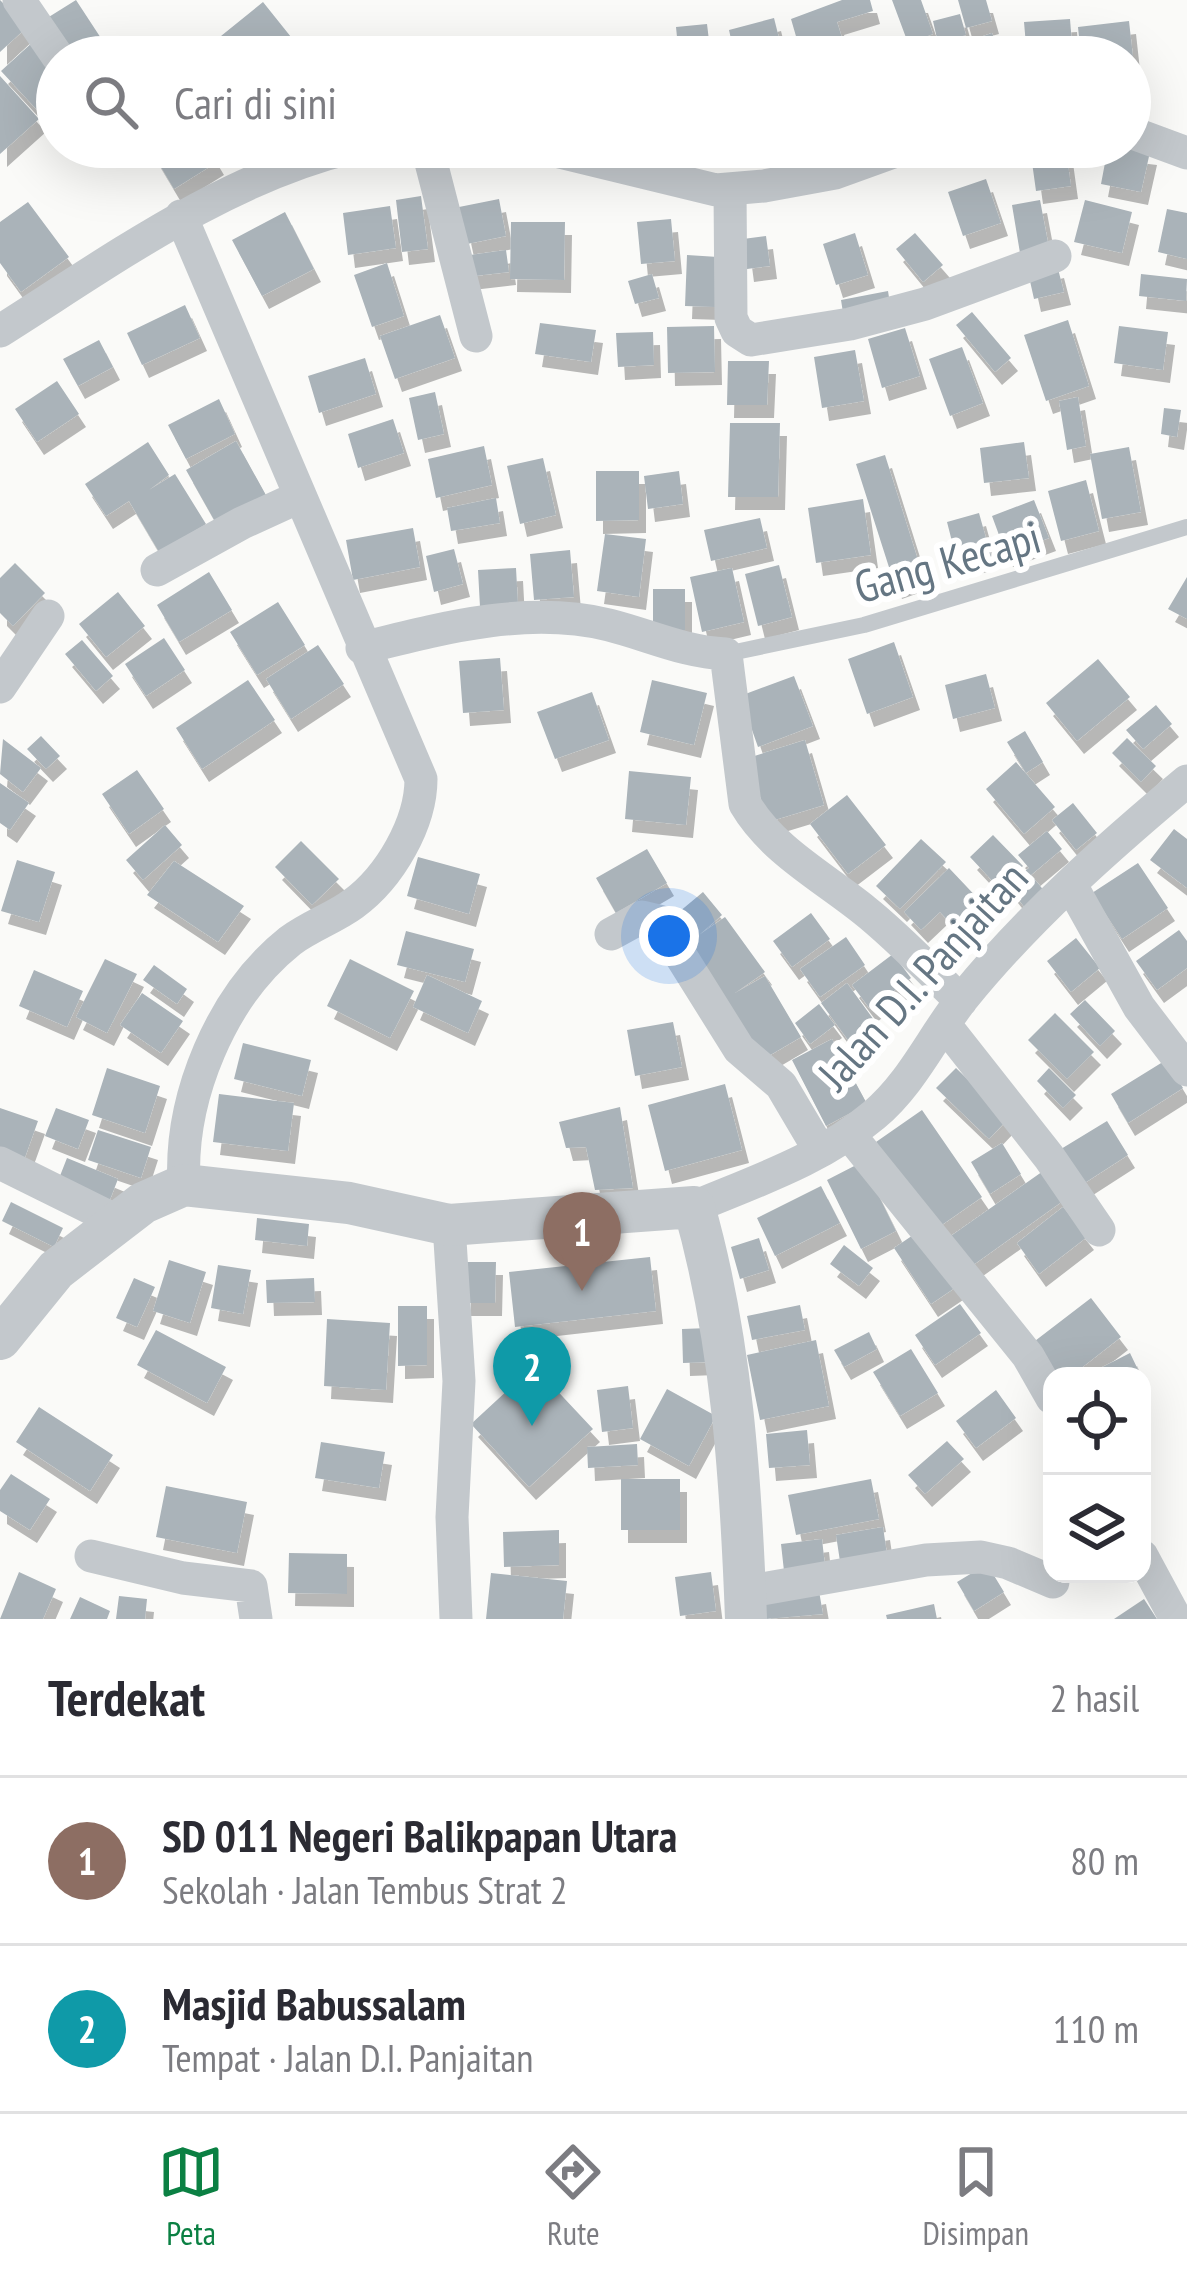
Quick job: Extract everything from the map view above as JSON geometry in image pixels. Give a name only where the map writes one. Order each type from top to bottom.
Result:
[{"type":"street","points":[[19,0],[44,36]]},
{"type":"street","points":[[1151,140],[1187,153]]},
{"type":"street","points":[[0,331],[181,216],[291,168]]},
{"type":"street","points":[[432,168],[476,336]]},
{"type":"street","points":[[625,168],[716,190],[849,168]]},
{"type":"street","points":[[730,189],[731,318],[737,331],[752,340],[850,324],[925,304],[1055,256]]},
{"type":"street","points":[[181,216],[421,778],[421,803],[388,867],[354,903],[291,941],[240,997],[212,1044],[185,1132],[184,1185]]},
{"type":"street","points":[[157,570],[299,496]]},
{"type":"street","points":[[362,648],[436,630],[546,615],[610,625],[677,648],[726,654],[745,804],[755,821],[868,913],[953,1013],[1099,1230]]},
{"type":"street","points":[[0,687],[47,616]]},
{"type":"street","name":"Jalan D.I. Panjaitan","points":[[694,1207],[849,1134],[904,1084],[953,1013],[1071,885],[1118,838],[1187,781]]},
{"type":"street","points":[[1071,885],[1139,1006],[1187,1070]]},
{"type":"street","points":[[611,934],[642,917],[659,921],[739,1049],[782,1085],[820,1151]]},
{"type":"street","points":[[849,1134],[1028,1356],[1043,1383]]},
{"type":"street","points":[[0,1163],[119,1222]]},
{"type":"street","points":[[0,1339],[56,1270],[143,1203],[184,1185],[350,1203],[449,1225],[694,1207],[710,1263],[737,1458],[745,1606],[926,1560],[981,1557],[1043,1578]]},
{"type":"street","points":[[449,1225],[458,1381],[452,1517],[456,1619]]},
{"type":"street","points":[[91,1556],[183,1578],[248,1585],[256,1619]]},
{"type":"street","points":[[1151,1573],[1176,1619]]},
{"type":"lane","name":"Gang Kecapi","points":[[726,654],[864,625],[1187,527]]},
{"type":"building","points":[[0,0],[27,27],[0,52]]},
{"type":"building","points":[[76,0],[100,36],[54,36],[44,20]]},
{"type":"building","points":[[842,0],[870,0],[873,11],[837,22],[841,36],[796,36],[791,19]]},
{"type":"building","points":[[892,0],[921,0],[933,34],[905,36]]},
{"type":"building","points":[[958,0],[986,0],[992,21],[966,28]]},
{"type":"building","points":[[263,2],[290,36],[221,36]]},
{"type":"building","points":[[960,14],[966,35],[936,36],[933,21]]},
{"type":"building","points":[[774,18],[778,36],[730,36],[729,30]]},
{"type":"building","points":[[1070,19],[1071,36],[1025,36],[1024,22]]},
{"type":"building","points":[[1129,21],[1131,36],[1079,36],[1078,27]]},
{"type":"building","points":[[707,24],[708,36],[677,36],[676,27]]},
{"type":"building","points":[[35,40],[36,109],[1,71]]},
{"type":"building","points":[[0,76],[36,116],[36,122],[0,154]]},
{"type":"building","points":[[162,168],[207,168],[174,189]]},
{"type":"building","points":[[1033,168],[1068,168],[1071,186],[1036,191]]},
{"type":"building","points":[[1104,168],[1146,168],[1141,192],[1101,184]]},
{"type":"building","points":[[986,179],[1001,223],[963,236],[948,192]]},
{"type":"building","points":[[421,196],[428,249],[402,252],[396,200]]},
{"type":"building","points":[[499,199],[506,236],[467,244],[459,207]]},
{"type":"building","points":[[1040,200],[1049,248],[1020,253],[1012,205]]},
{"type":"building","points":[[1085,200],[1132,212],[1122,253],[1074,242]]},
{"type":"building","points":[[28,202],[69,257],[21,292],[0,263],[0,222]]},
{"type":"building","points":[[390,206],[396,248],[348,255],[343,213]]},
{"type":"building","points":[[1167,209],[1187,213],[1187,259],[1158,252]]},
{"type":"building","points":[[285,212],[314,269],[262,296],[232,240]]},
{"type":"building","points":[[671,219],[675,261],[641,264],[637,222]]},
{"type":"building","points":[[511,222],[565,222],[564,280],[510,279]]},
{"type":"building","points":[[855,233],[868,275],[836,285],[823,244]]},
{"type":"building","points":[[915,233],[943,265],[923,282],[896,249]]},
{"type":"building","points":[[766,236],[770,266],[747,269],[743,239]]},
{"type":"building","points":[[506,250],[509,272],[466,277],[463,256]]},
{"type":"building","points":[[687,255],[718,257],[715,307],[685,306]]},
{"type":"building","points":[[387,263],[404,316],[372,327],[354,275]]},
{"type":"building","points":[[1057,265],[1064,292],[1034,299],[1028,272]]},
{"type":"building","points":[[652,274],[659,298],[635,304],[628,281]]},
{"type":"building","points":[[1141,274],[1187,279],[1186,301],[1139,296]]},
{"type":"building","points":[[888,291],[891,310],[844,319],[841,300]]},
{"type":"building","points":[[185,305],[200,338],[142,365],[127,333]]},
{"type":"building","points":[[972,312],[1011,358],[995,372],[956,325]]},
{"type":"building","points":[[440,315],[455,358],[395,379],[380,336]]},
{"type":"building","points":[[1068,320],[1089,386],[1046,401],[1024,335]]},
{"type":"building","points":[[540,323],[596,330],[591,362],[535,354]]},
{"type":"building","points":[[714,326],[715,372],[668,373],[667,327]]},
{"type":"building","points":[[1119,326],[1168,332],[1163,370],[1114,363]]},
{"type":"building","points":[[905,328],[920,376],[882,388],[868,339]]},
{"type":"building","points":[[653,332],[654,365],[618,367],[616,333]]},
{"type":"building","points":[[99,340],[113,367],[78,386],[63,359]]},
{"type":"building","points":[[962,347],[983,403],[950,416],[929,359]]},
{"type":"building","points":[[855,350],[864,401],[822,408],[814,357]]},
{"type":"building","points":[[365,358],[376,394],[319,413],[308,376]]},
{"type":"building","points":[[728,361],[769,361],[767,405],[727,405]]},
{"type":"building","points":[[57,381],[79,414],[37,442],[15,409]]},
{"type":"building","points":[[435,392],[444,434],[418,440],[409,398]]},
{"type":"building","points":[[1078,397],[1086,446],[1067,450],[1059,401]]},
{"type":"building","points":[[219,399],[235,434],[186,459],[168,425]]},
{"type":"building","points":[[1164,408],[1181,410],[1177,437],[1161,434]]},
{"type":"building","points":[[393,419],[404,453],[358,468],[348,434]]},
{"type":"building","points":[[730,423],[780,423],[778,497],[728,497]]},
{"type":"building","points":[[236,441],[267,497],[217,525],[186,470]]},
{"type":"building","points":[[148,442],[169,475],[149,490],[175,474],[206,524],[159,552],[129,501],[106,516],[85,484]]},
{"type":"building","points":[[1024,442],[1029,478],[984,483],[980,448]]},
{"type":"building","points":[[484,446],[492,485],[436,498],[428,459]]},
{"type":"building","points":[[1129,447],[1141,512],[1102,519],[1090,454]]},
{"type":"building","points":[[885,455],[923,576],[895,586],[856,464]]},
{"type":"building","points":[[543,458],[556,515],[520,524],[507,466]]},
{"type":"building","points":[[596,471],[639,471],[639,520],[596,521]]},
{"type":"building","points":[[679,471],[683,504],[648,509],[644,476]]},
{"type":"building","points":[[1086,480],[1099,531],[1061,541],[1048,491]]},
{"type":"building","points":[[496,498],[500,523],[451,531],[447,508]]},
{"type":"building","points":[[863,499],[871,555],[816,563],[808,508]]},
{"type":"building","points":[[1034,500],[1049,538],[1006,554],[992,516]]},
{"type":"building","points":[[979,513],[991,556],[958,565],[947,522]]},
{"type":"building","points":[[760,518],[767,548],[711,561],[704,530]]},
{"type":"building","points":[[413,528],[420,567],[353,580],[346,540]]},
{"type":"building","points":[[605,534],[646,539],[639,597],[597,591]]},
{"type":"building","points":[[454,549],[463,584],[434,592],[426,556]]},
{"type":"building","points":[[570,550],[574,597],[534,600],[530,554]]},
{"type":"building","points":[[15,563],[45,593],[13,626],[0,613],[0,578]]},
{"type":"building","points":[[779,565],[792,617],[758,626],[745,574]]},
{"type":"building","points":[[516,568],[518,605],[480,607],[478,570]]},
{"type":"building","points":[[732,568],[744,622],[702,632],[690,577]]},
{"type":"building","points":[[209,572],[232,610],[179,642],[157,605]]},
{"type":"building","points":[[1187,577],[1187,619],[1168,609]]},
{"type":"building","points":[[653,589],[685,589],[685,630],[653,630]]},
{"type":"building","points":[[118,592],[145,626],[106,657],[79,624]]},
{"type":"building","points":[[278,602],[305,645],[257,675],[230,632]]},
{"type":"building","points":[[164,638],[185,670],[146,696],[125,664]]},
{"type":"building","points":[[82,640],[113,676],[96,691],[65,654]]},
{"type":"building","points":[[894,642],[913,697],[867,714],[848,659]]},
{"type":"building","points":[[318,645],[344,684],[291,719],[266,679]]},
{"type":"building","points":[[500,658],[504,710],[463,713],[459,661]]},
{"type":"building","points":[[1098,659],[1130,697],[1077,741],[1046,703]]},
{"type":"building","points":[[986,674],[995,708],[953,719],[945,685]]},
{"type":"building","points":[[794,676],[813,726],[758,747],[740,696]]},
{"type":"building","points":[[248,680],[275,720],[202,769],[176,728]]},
{"type":"building","points":[[652,680],[707,693],[694,745],[640,732]]},
{"type":"building","points":[[592,692],[609,740],[555,759],[537,712]]},
{"type":"building","points":[[1156,705],[1172,724],[1143,749],[1126,730]]},
{"type":"building","points":[[1025,731],[1043,762],[1026,773],[1007,742]]},
{"type":"building","points":[[41,736],[60,756],[46,769],[27,749]]},
{"type":"building","points":[[1127,738],[1156,766],[1141,782],[1112,753]]},
{"type":"building","points":[[3,739],[41,768],[23,792],[0,774]]},
{"type":"building","points":[[805,740],[824,805],[768,822],[748,758]]},
{"type":"building","points":[[1016,762],[1055,807],[1024,834],[986,789]]},
{"type":"building","points":[[137,770],[164,809],[129,834],[102,794]]},
{"type":"building","points":[[629,771],[691,777],[686,825],[625,819]]},
{"type":"building","points":[[0,783],[29,803],[10,830],[0,823]]},
{"type":"building","points":[[847,795],[886,845],[848,874],[810,824]]},
{"type":"building","points":[[1073,803],[1097,833],[1076,850],[1052,820]]},
{"type":"building","points":[[165,825],[182,845],[143,880],[126,860]]},
{"type":"building","points":[[1174,829],[1187,839],[1187,888],[1150,860]]},
{"type":"building","points":[[1047,831],[1062,849],[1031,875],[1046,893],[1026,909],[1007,885],[1029,868],[1018,855]]},
{"type":"building","points":[[993,835],[1023,866],[999,888],[970,857]]},
{"type":"building","points":[[921,839],[946,862],[900,909],[876,886]]},
{"type":"building","points":[[301,841],[339,879],[312,905],[275,867]]},
{"type":"building","points":[[647,849],[667,883],[616,913],[596,878]]},
{"type":"building","points":[[418,857],[480,874],[469,914],[407,896]]},
{"type":"building","points":[[17,860],[55,872],[39,922],[1,911]]},
{"type":"building","points":[[174,861],[244,906],[218,942],[147,895]]},
{"type":"building","points":[[1138,863],[1168,908],[1122,939],[1092,893]]},
{"type":"building","points":[[949,868],[984,905],[957,930],[940,912],[921,930],[904,912]]},
{"type":"building","points":[[703,892],[722,915],[699,935],[725,917],[765,972],[735,993],[765,976],[801,1037],[760,1061],[667,922]]},
{"type":"building","points":[[811,913],[830,939],[792,967],[773,941]]},
{"type":"building","points":[[1179,930],[1187,941],[1187,968],[1157,990],[1136,961]]},
{"type":"building","points":[[406,931],[474,949],[465,982],[397,965]]},
{"type":"building","points":[[846,937],[865,965],[820,997],[800,969]]},
{"type":"building","points":[[1076,938],[1100,968],[1071,992],[1047,961]]},
{"type":"building","points":[[893,954],[911,978],[870,1009],[852,985]]},
{"type":"building","points":[[105,959],[137,974],[107,1033],[76,1017]]},
{"type":"building","points":[[350,959],[414,991],[390,1038],[327,1006]]},
{"type":"building","points":[[154,965],[187,989],[177,1004],[143,980]]},
{"type":"building","points":[[34,970],[83,991],[67,1027],[19,1006]]},
{"type":"building","points":[[427,975],[482,1001],[468,1033],[413,1007]]},
{"type":"building","points":[[847,983],[874,1020],[848,1040],[821,1003]]},
{"type":"building","points":[[142,993],[183,1021],[161,1053],[120,1025]]},
{"type":"building","points":[[1085,1000],[1115,1031],[1100,1046],[1070,1014]]},
{"type":"building","points":[[819,1004],[835,1025],[810,1044],[795,1023]]},
{"type":"building","points":[[1055,1013],[1094,1052],[1067,1079],[1028,1040]]},
{"type":"building","points":[[673,1022],[682,1067],[635,1076],[627,1030]]},
{"type":"building","points":[[832,1039],[867,1104],[826,1126],[792,1060]]},
{"type":"building","points":[[243,1043],[311,1060],[302,1096],[234,1079]]},
{"type":"building","points":[[1166,1060],[1183,1088],[1128,1123],[1111,1094]]},
{"type":"building","points":[[107,1068],[160,1086],[145,1133],[92,1115]]},
{"type":"building","points":[[956,1068],[1008,1119],[989,1139],[936,1088]]},
{"type":"building","points":[[1049,1068],[1076,1095],[1063,1108],[1037,1081]]},
{"type":"building","points":[[725,1084],[742,1150],[665,1171],[648,1105]]},
{"type":"building","points":[[219,1094],[294,1103],[288,1151],[213,1142]]},
{"type":"building","points":[[620,1107],[633,1188],[595,1190],[586,1147],[566,1148],[559,1122]]},
{"type":"building","points":[[0,1108],[38,1121],[24,1160],[0,1151]]},
{"type":"building","points":[[56,1108],[89,1120],[78,1149],[45,1136]]},
{"type":"building","points":[[922,1110],[982,1197],[936,1229],[876,1142]]},
{"type":"building","points":[[1107,1121],[1128,1155],[1083,1184],[1061,1149]]},
{"type":"building","points":[[98,1130],[151,1147],[141,1178],[88,1160]]},
{"type":"building","points":[[1002,1143],[1021,1174],[990,1194],[971,1162]]},
{"type":"building","points":[[67,1158],[118,1179],[109,1202],[58,1181]]},
{"type":"building","points":[[862,1162],[896,1231],[861,1249],[827,1180]]},
{"type":"building","points":[[1046,1169],[1067,1198],[969,1268],[948,1238]]},
{"type":"building","points":[[821,1186],[840,1223],[775,1256],[757,1218]]},
{"type":"building","points":[[11,1202],[63,1228],[54,1247],[2,1221]]},
{"type":"building","points":[[1063,1207],[1087,1237],[1039,1274],[1017,1243]]},
{"type":"building","points":[[257,1218],[309,1224],[307,1246],[255,1240]]},
{"type":"building","points":[[922,1229],[959,1285],[931,1304],[894,1248]]},
{"type":"building","points":[[759,1238],[769,1270],[740,1279],[731,1247]]},
{"type":"building","points":[[844,1245],[873,1268],[859,1286],[830,1264]]},
{"type":"building","points":[[650,1257],[656,1311],[515,1327],[509,1272]]},
{"type":"building","points":[[169,1260],[206,1272],[190,1323],[153,1311]]},
{"type":"building","points":[[464,1262],[496,1262],[495,1303],[464,1303]]},
{"type":"building","points":[[218,1265],[251,1270],[243,1314],[211,1308]]},
{"type":"building","points":[[134,1278],[155,1287],[137,1327],[116,1318]]},
{"type":"building","points":[[314,1278],[315,1302],[267,1303],[266,1280]]},
{"type":"building","points":[[1091,1298],[1121,1337],[1083,1367],[1049,1367],[1031,1344]]},
{"type":"building","points":[[960,1304],[981,1333],[935,1365],[915,1335]]},
{"type":"building","points":[[800,1305],[805,1330],[752,1340],[747,1316]]},
{"type":"building","points":[[398,1306],[427,1306],[427,1365],[398,1366]]},
{"type":"building","points":[[327,1319],[390,1323],[386,1390],[324,1386]]},
{"type":"building","points":[[709,1328],[710,1362],[683,1363],[682,1329]]},
{"type":"building","points":[[156,1330],[226,1367],[207,1403],[137,1365]]},
{"type":"building","points":[[869,1332],[877,1349],[844,1367],[834,1350]]},
{"type":"building","points":[[816,1340],[829,1406],[760,1420],[747,1355]]},
{"type":"building","points":[[911,1349],[938,1393],[900,1416],[873,1372]]},
{"type":"building","points":[[1130,1353],[1137,1367],[1103,1367]]},
{"type":"building","points":[[534,1366],[593,1429],[529,1487],[471,1424]]},
{"type":"building","points":[[628,1386],[633,1428],[602,1432],[597,1390]]},
{"type":"building","points":[[667,1389],[716,1416],[689,1466],[640,1439]]},
{"type":"building","points":[[996,1390],[1016,1418],[976,1448],[956,1421]]},
{"type":"building","points":[[39,1407],[113,1455],[90,1491],[16,1442]]},
{"type":"building","points":[[807,1430],[810,1465],[769,1468],[766,1434]]},
{"type":"building","points":[[947,1441],[964,1459],[925,1494],[908,1475]]},
{"type":"building","points":[[321,1442],[385,1452],[379,1488],[315,1478]]},
{"type":"building","points":[[637,1444],[638,1465],[588,1468],[587,1447]]},
{"type":"building","points":[[11,1474],[50,1499],[30,1530],[0,1511],[0,1490]]},
{"type":"building","points":[[621,1479],[680,1479],[680,1530],[621,1530]]},
{"type":"building","points":[[871,1479],[879,1519],[796,1535],[788,1495]]},
{"type":"building","points":[[166,1486],[247,1502],[237,1553],[156,1537]]},
{"type":"building","points":[[883,1527],[888,1561],[841,1568],[836,1535]]},
{"type":"building","points":[[559,1530],[559,1565],[504,1567],[503,1532]]},
{"type":"building","points":[[822,1539],[826,1575],[785,1580],[781,1544]]},
{"type":"building","points":[[289,1553],[347,1554],[347,1594],[288,1593]]},
{"type":"building","points":[[987,1564],[1004,1592],[974,1611],[957,1582]]},
{"type":"building","points":[[19,1572],[56,1589],[43,1619],[0,1619]]},
{"type":"building","points":[[711,1572],[716,1611],[680,1616],[675,1577]]},
{"type":"building","points":[[491,1573],[567,1581],[563,1619],[486,1619]]},
{"type":"building","points":[[819,1591],[823,1614],[766,1619],[763,1602]]},
{"type":"building","points":[[119,1596],[147,1599],[145,1619],[116,1619]]},
{"type":"building","points":[[80,1597],[110,1611],[107,1619],[70,1619]]},
{"type":"building","points":[[1144,1599],[1157,1619],[1114,1619]]},
{"type":"building","points":[[934,1604],[937,1619],[887,1619],[886,1615]]},
{"type":"place","name":"SD 011 Negeri Balikpapan Utara","points":[[582,1291]]},
{"type":"place","name":"Masjid Babussalam","points":[[532,1426]]}]
